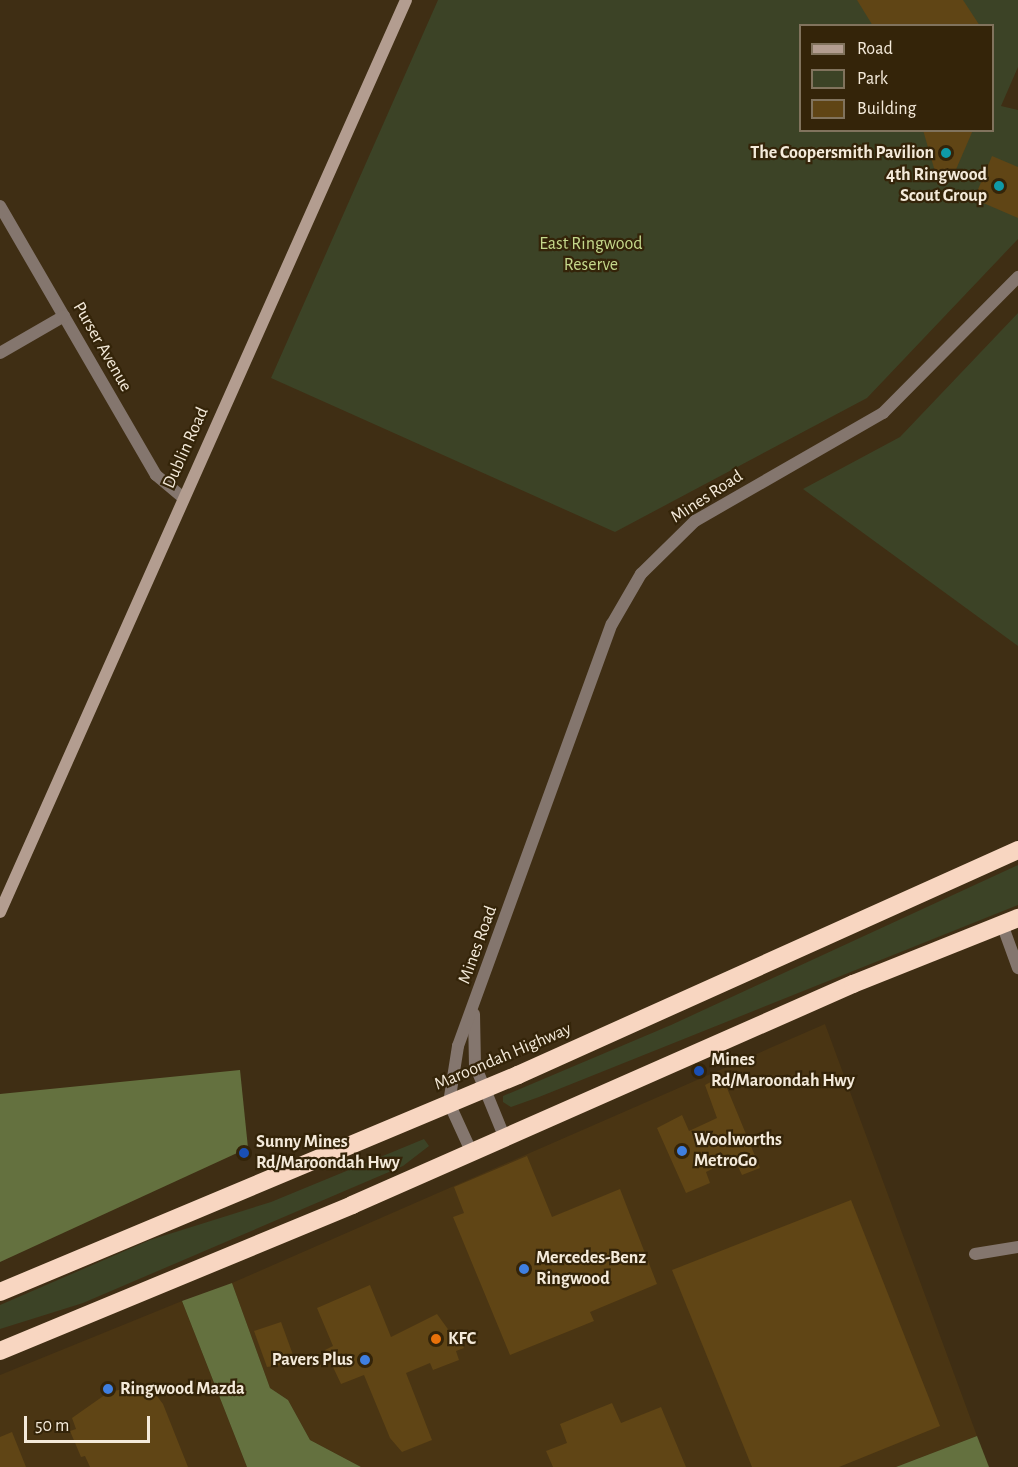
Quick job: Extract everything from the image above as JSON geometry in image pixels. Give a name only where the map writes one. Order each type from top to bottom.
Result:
[{"type":"highway","name":"Maroondah Highway","points":[[0,1293],[483,1090],[1018,850]]},
{"type":"highway","points":[[0,1351],[1010,921]]},
{"type":"main road","name":"Dublin Road","points":[[0,912],[406,0]]},
{"type":"street","name":"Purser Avenue","points":[[0,206],[156,475],[183,498]]},
{"type":"street","name":"Mines Road","points":[[449,1103],[458,1046],[474,1009],[612,624],[640,574],[695,521],[883,413],[1018,277]]},
{"type":"street","points":[[0,353],[64,316]]},
{"type":"street","points":[[1010,921],[1018,968]]},
{"type":"street","name":"Mines Road","points":[[474,1009],[473,1055],[483,1090],[504,1136]]},
{"type":"street","points":[[449,1103],[471,1151]]},
{"type":"street","points":[[975,1254],[1018,1247]]},
{"type":"shaded area","points":[[825,1024],[977,1436],[896,1467],[361,1467],[310,1440],[288,1400],[270,1388],[232,1283]]},
{"type":"shaded area","name":"Ringwood Mazda","points":[[182,1301],[247,1467],[0,1467],[0,1375]]},
{"type":"green space","name":"East Ringwood Reserve","points":[[438,0],[1018,0],[1018,67],[1001,106],[1018,110],[1018,239],[867,398],[615,532],[271,378]]},
{"type":"green space","points":[[1018,313],[1018,646],[803,489],[900,437]]},
{"type":"green space","points":[[1018,865],[1018,905],[539,1097],[511,1107],[503,1102],[503,1096],[671,1025]]},
{"type":"green space","points":[[240,1070],[248,1148],[0,1262],[0,1094]]},
{"type":"green space","points":[[424,1139],[429,1146],[403,1166],[83,1303],[0,1329],[0,1305],[150,1240],[271,1202]]},
{"type":"green space","points":[[232,1283],[270,1388],[288,1400],[310,1440],[361,1467],[247,1467],[182,1301]]},
{"type":"green space","points":[[977,1436],[989,1467],[896,1467]]},
{"type":"building","points":[[857,0],[963,0],[979,24],[872,24]]},
{"type":"building","name":"The Coopersmith Pavilion","points":[[924,132],[972,132],[951,181],[936,175]]},
{"type":"building","name":"4th Ringwood Scout Group","points":[[992,156],[1018,167],[1018,218],[974,199]]},
{"type":"building","points":[[722,1076],[760,1168],[742,1175],[734,1158],[706,1172],[710,1183],[686,1193],[657,1128],[682,1115],[689,1131],[717,1118],[705,1085]]},
{"type":"building","name":"Mercedes-Benz Ringwood","points":[[527,1156],[552,1217],[620,1189],[657,1284],[590,1312],[594,1321],[510,1355],[453,1217],[464,1213],[454,1187]]},
{"type":"building","points":[[851,1200],[940,1426],[839,1467],[752,1467],[672,1270]]},
{"type":"building","name":"Pavers Plus","points":[[370,1285],[391,1337],[437,1314],[450,1332],[456,1329],[464,1348],[456,1351],[459,1360],[433,1370],[430,1363],[406,1373],[432,1440],[402,1452],[390,1438],[364,1375],[341,1384],[325,1350],[333,1346],[317,1308]]},
{"type":"building","points":[[281,1322],[296,1363],[267,1367],[254,1331]]},
{"type":"building","points":[[138,1386],[150,1387],[163,1404],[188,1467],[90,1467],[85,1456],[81,1457],[70,1431],[76,1429],[72,1418],[109,1392]]},
{"type":"building","points":[[612,1403],[621,1423],[661,1407],[686,1467],[553,1467],[546,1451],[567,1443],[560,1424]]},
{"type":"building","points":[[12,1432],[26,1467],[0,1467],[0,1437]]},
{"type":"place","name":"The Coopersmith Pavilion","points":[[946,153]]},
{"type":"place","name":"4th Ringwood Scout Group","points":[[999,186]]},
{"type":"place","name":"Mines Rd/Maroondah Hwy","points":[[699,1071]]},
{"type":"place","name":"Woolworths MetroGo","points":[[682,1151]]},
{"type":"place","name":"Sunny Mines Rd/Maroondah Hwy","points":[[244,1153]]},
{"type":"place","name":"Mercedes-Benz Ringwood","points":[[524,1269]]},
{"type":"place","name":"KFC","points":[[436,1339]]},
{"type":"place","name":"Pavers Plus","points":[[365,1360]]},
{"type":"place","name":"Ringwood Mazda","points":[[108,1389]]}]
